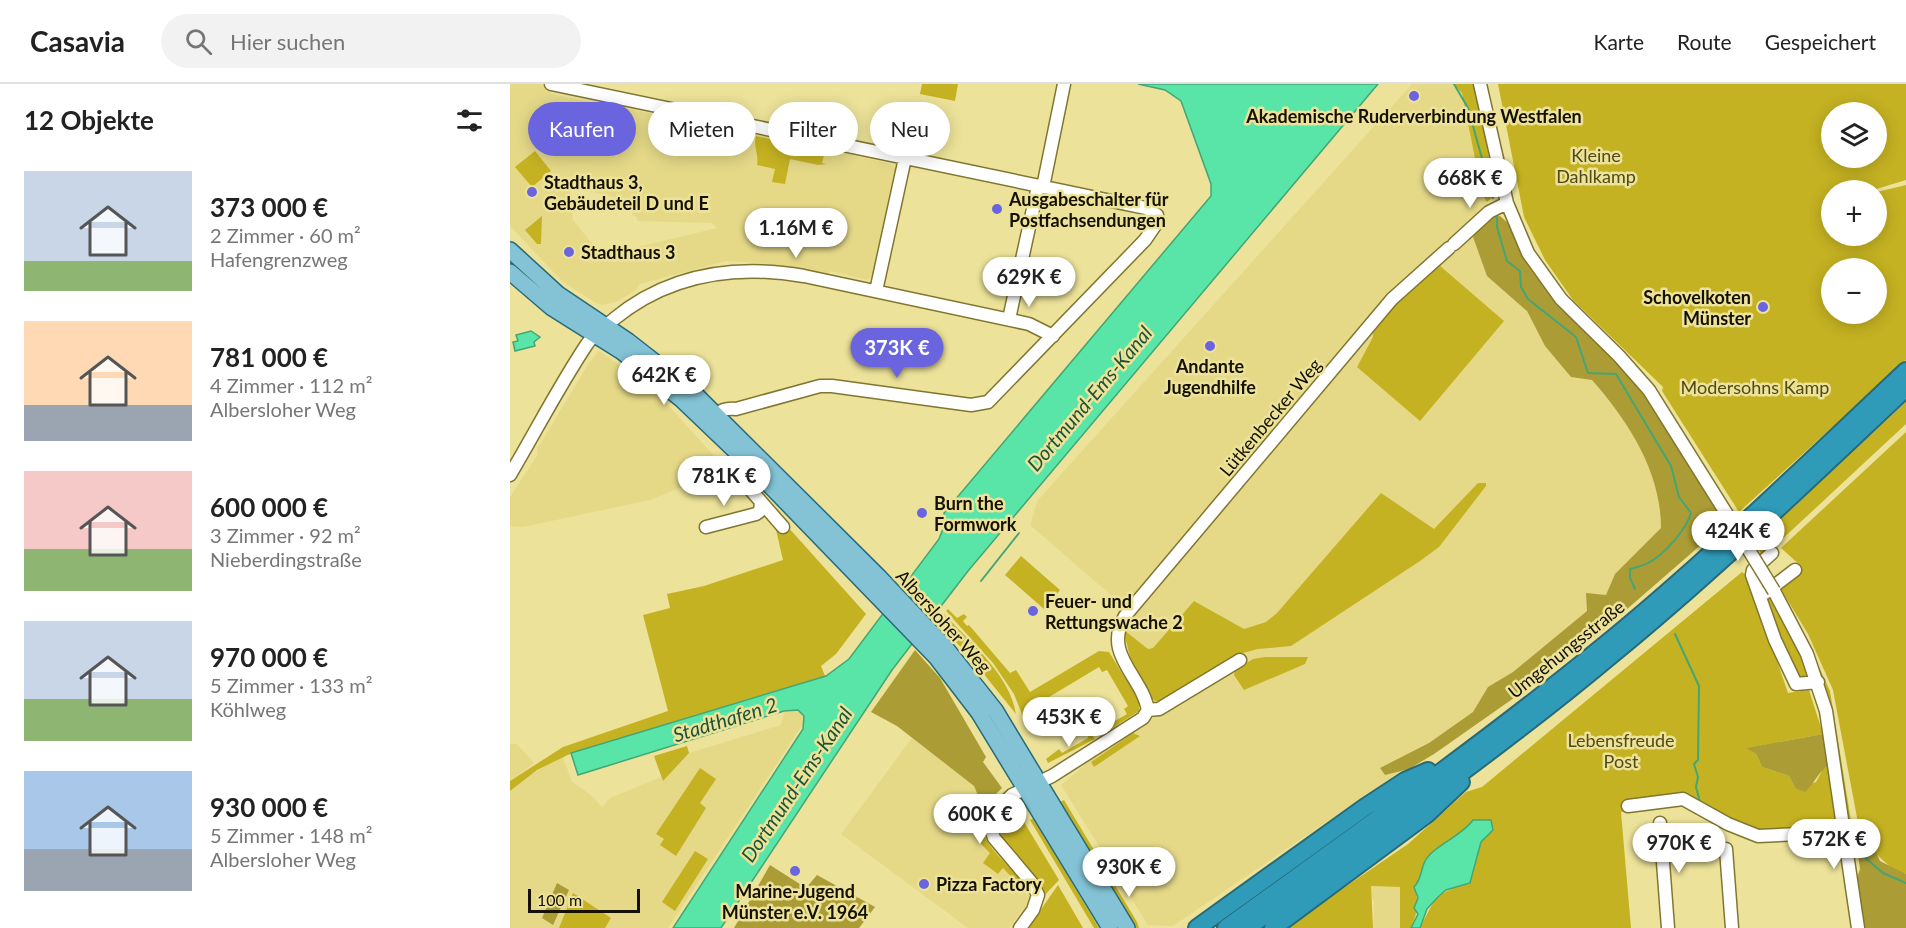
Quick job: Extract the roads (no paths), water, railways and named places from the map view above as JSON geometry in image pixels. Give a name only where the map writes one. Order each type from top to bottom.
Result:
[{"type":"highway","name":"Umgehungsstraße","points":[[1226,928],[1601,648],[1691,572],[1906,371]]},
{"type":"highway","name":"Umgehungsstraße","points":[[1246,928],[1514,732],[1609,657],[1699,581],[1906,388]]},
{"type":"highway","points":[[1273,928],[1427,814],[1514,732]]},
{"type":"highway","points":[[1197,928],[1380,797],[1405,781],[1454,760]]},
{"type":"main road","name":"Albersloher Weg","points":[[510,250],[600,331]]},
{"type":"main road","name":"Albersloher Weg","points":[[510,273],[552,308],[600,331],[663,366],[717,415],[754,460],[932,642],[970,676],[995,710],[1127,928]]},
{"type":"main road","name":"Albersloher Weg","points":[[932,642],[974,705],[1110,928]]},
{"type":"street","points":[[551,84],[1146,208],[1157,215],[1158,220],[1144,240],[988,402],[981,404],[820,386],[717,415]]},
{"type":"street","points":[[1009,319],[1064,84]]},
{"type":"street","points":[[1480,84],[1507,202],[1517,231],[1537,268],[1561,299],[1618,356],[1648,390],[1728,516],[1795,628],[1818,682],[1830,736],[1858,928]]},
{"type":"street","points":[[876,291],[905,158]]},
{"type":"street","name":"Lütkenbecker Weg","points":[[1148,710],[1120,660],[1118,632],[1125,616],[1392,299],[1489,212],[1507,202]]},
{"type":"street","points":[[510,475],[600,331],[636,302],[657,291],[705,274],[722,271],[777,271],[1009,319],[1039,327],[1053,336]]},
{"type":"street","points":[[754,460],[741,475],[742,480],[783,527]]},
{"type":"street","points":[[706,527],[756,514],[760,511],[761,502]]},
{"type":"street","points":[[1772,553],[1753,570],[1752,575],[1775,640],[1796,684],[1818,682]]},
{"type":"street","points":[[1760,597],[1795,570]]},
{"type":"street","points":[[1020,928],[1036,903],[1036,888],[998,844],[990,826],[993,813],[998,806],[1024,789],[1040,783],[1143,718],[1148,710],[1159,709],[1240,660]]},
{"type":"street","points":[[1628,806],[1683,799],[1728,824],[1758,836],[1843,832]]},
{"type":"street","points":[[1660,823],[1668,928]]},
{"type":"street","points":[[1721,849],[1726,849],[1732,928]]},
{"type":"water","points":[[1138,84],[1378,84],[968,571],[892,670],[721,928],[673,928],[803,729],[804,716],[798,710],[784,711],[578,775],[571,753],[826,676],[849,659],[939,539],[944,526],[944,513],[1211,196],[1211,184],[1181,101],[1165,90]]},
{"type":"water","points":[[531,331],[540,337],[534,342],[535,346],[515,351],[513,342],[518,341],[516,335]]},
{"type":"water","points":[[1473,820],[1491,820],[1493,830],[1481,842],[1470,883],[1446,890],[1427,909],[1420,928],[1411,928],[1418,914],[1414,908],[1418,898],[1414,887],[1425,861]]},
{"type":"waterway","points":[[1454,84],[1468,108],[1493,198]]},
{"type":"waterway","points":[[1497,217],[1497,227],[1507,261],[1520,271],[1521,287],[1528,299],[1576,337],[1588,373],[1616,374],[1671,466],[1679,497],[1691,513],[1679,534],[1661,554],[1646,564],[1630,569],[1630,578],[1635,589]]},
{"type":"waterway","points":[[981,581],[1019,533]]},
{"type":"waterway","points":[[1675,634],[1699,686],[1698,760],[1694,764],[1698,777],[1696,787],[1700,802]]},
{"type":"waterway","points":[[1784,829],[1828,823],[1833,825]]},
{"type":"waterway","points":[[1852,843],[1858,857]]},
{"type":"waterway","points":[[1863,856],[1883,873],[1906,883]]},
{"type":"place","name":"Akademische Ruderverbindung Westfalen","points":[[1414,96]]},
{"type":"place","name":"Stadthaus 3, Gebäudeteil D und E","points":[[532,192]]},
{"type":"place","name":"Ausgabeschalter für Postfachsendungen","points":[[997,209]]},
{"type":"place","name":"Stadthaus 3","points":[[569,252]]},
{"type":"place","name":"Schovelkoten Münster","points":[[1763,307]]},
{"type":"place","name":"Andante Jugendhilfe","points":[[1210,346]]},
{"type":"place","name":"Burn the Formwork","points":[[922,513]]},
{"type":"place","name":"Feuer- und Rettungswache 2","points":[[1033,611]]},
{"type":"place","name":"Marine-Jugend Münster e.V. 1964","points":[[795,871]]},
{"type":"place","name":"Pizza Factory","points":[[924,884]]},
{"type":"park label","name":"Kleine Dahlkamp","points":[[1596,166]]},
{"type":"park label","name":"Modersohns Kamp","points":[[1755,387]]},
{"type":"park label","name":"Lebensfreude Post","points":[[1621,750]]},
{"type":"water label","name":"Dortmund-Ems-Kanal","points":[[1089,398]]},
{"type":"water label","name":"Stadthafen 2","points":[[725,719]]},
{"type":"water label","name":"Dortmund-Ems-Kanal","points":[[796,784]]}]
